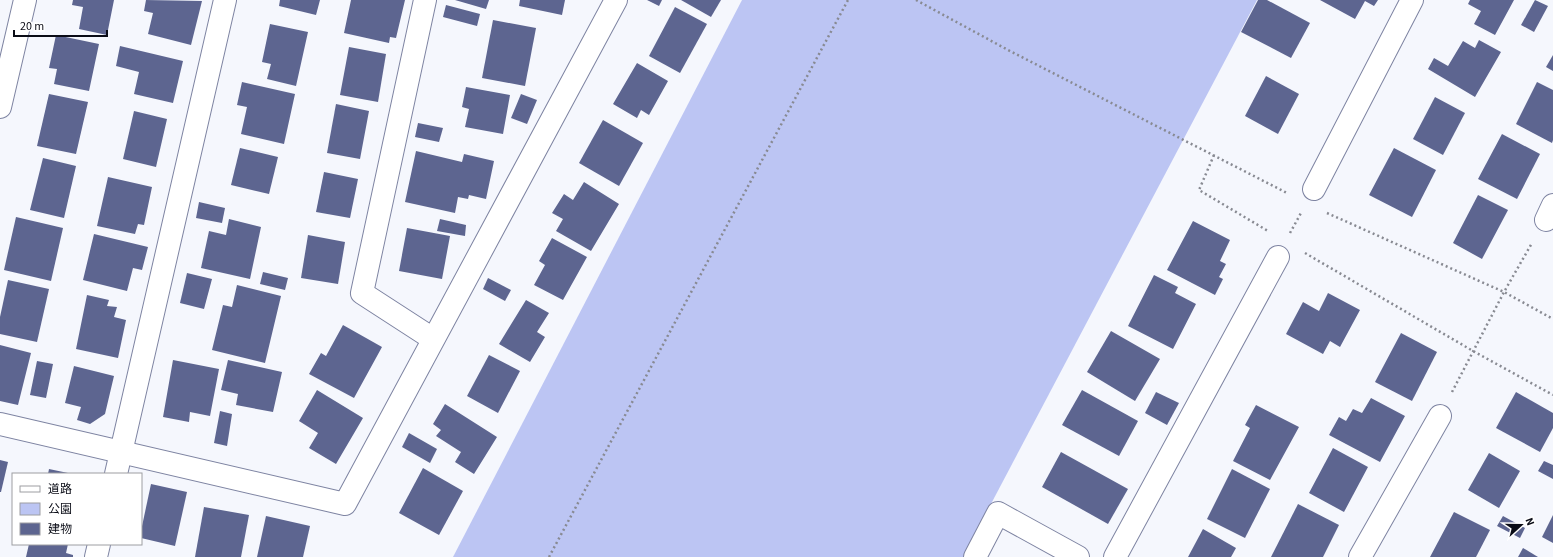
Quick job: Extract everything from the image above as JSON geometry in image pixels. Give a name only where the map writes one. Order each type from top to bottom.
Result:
[{"type":"street","points":[[0,108],[25,0]]},
{"type":"street","points":[[116,473],[225,0]]},
{"type":"street","points":[[425,0],[362,293],[434,339]]},
{"type":"street","points":[[0,424],[345,504],[616,0]]},
{"type":"street","points":[[1310,196],[1412,0]]},
{"type":"street","points":[[1115,557],[1281,249]]},
{"type":"street","points":[[1360,557],[1440,416]]},
{"type":"street","points":[[976,557],[998,513],[1078,557]]},
{"type":"street","points":[[96,557],[99,545]]},
{"type":"path","points":[[549,557],[848,0]]},
{"type":"path","points":[[916,0],[1008,50],[1214,155],[1310,196],[1504,292],[1553,319]]},
{"type":"path","points":[[1214,155],[1199,190],[1281,249],[1553,395]]},
{"type":"path","points":[[1281,249],[1310,196]]},
{"type":"path","points":[[1440,416],[1504,292],[1549,213]]},
{"type":"green space","points":[[742,0],[1257,0],[963,557],[453,557]]},
{"type":"building","points":[[73,0],[114,0],[107,35],[79,29],[83,7],[72,5]]},
{"type":"building","points":[[146,0],[202,1],[191,45],[148,34],[153,13],[144,11]]},
{"type":"building","points":[[280,0],[320,0],[316,15],[279,6]]},
{"type":"building","points":[[351,0],[405,0],[396,38],[390,37],[389,43],[344,33]]},
{"type":"building","points":[[455,0],[489,0],[486,9]]},
{"type":"building","points":[[520,0],[565,0],[562,15],[519,6]]},
{"type":"building","points":[[647,0],[662,0],[659,6]]},
{"type":"building","points":[[681,0],[721,0],[711,17]]},
{"type":"building","points":[[1258,0],[1267,0],[1310,23],[1291,58],[1241,32]]},
{"type":"building","points":[[1320,0],[1378,0],[1374,6],[1365,1],[1355,19]]},
{"type":"building","points":[[1470,0],[1514,0],[1495,35],[1474,24],[1481,11],[1468,4]]},
{"type":"building","points":[[1535,0],[1548,6],[1534,32],[1521,25]]},
{"type":"building","points":[[446,5],[480,14],[477,26],[443,17]]},
{"type":"building","points":[[675,7],[707,24],[680,73],[649,56]]},
{"type":"building","points":[[493,20],[536,28],[525,86],[482,78]]},
{"type":"building","points":[[270,24],[308,32],[296,86],[267,79],[271,64],[262,62]]},
{"type":"building","points":[[56,35],[99,44],[89,91],[54,84],[57,69],[49,68]]},
{"type":"building","points":[[1479,40],[1501,52],[1475,97],[1428,69],[1434,58],[1448,66],[1463,41],[1475,48]]},
{"type":"building","points":[[120,46],[183,61],[173,103],[134,94],[139,72],[116,66]]},
{"type":"building","points":[[349,47],[386,54],[378,102],[340,95]]},
{"type":"building","points":[[1553,55],[1553,71],[1546,67]]},
{"type":"building","points":[[637,63],[668,81],[649,115],[641,110],[637,118],[613,104]]},
{"type":"building","points":[[1266,76],[1299,94],[1278,134],[1245,116]]},
{"type":"building","points":[[242,82],[295,94],[284,144],[241,134],[247,107],[237,105]]},
{"type":"building","points":[[1537,82],[1553,90],[1552,143],[1516,124]]},
{"type":"building","points":[[466,87],[510,95],[503,134],[465,127],[469,109],[462,107]]},
{"type":"building","points":[[49,94],[88,102],[76,154],[37,146]]},
{"type":"building","points":[[521,94],[537,100],[527,124],[511,118]]},
{"type":"building","points":[[1435,97],[1465,113],[1443,155],[1413,139]]},
{"type":"building","points":[[336,104],[369,111],[360,159],[327,153]]},
{"type":"building","points":[[134,111],[167,119],[156,167],[123,159]]},
{"type":"building","points":[[603,120],[643,143],[619,186],[579,163]]},
{"type":"building","points":[[418,123],[443,128],[439,142],[415,137]]},
{"type":"building","points":[[1502,134],[1540,154],[1517,199],[1478,179]]},
{"type":"building","points":[[240,148],[278,157],[269,194],[231,185]]},
{"type":"building","points":[[1394,148],[1436,170],[1412,217],[1369,195]]},
{"type":"building","points":[[416,151],[462,162],[464,154],[494,161],[486,199],[469,195],[468,199],[458,197],[455,213],[405,202]]},
{"type":"building","points":[[43,158],[76,166],[64,218],[30,210]]},
{"type":"building","points":[[324,172],[358,179],[350,218],[316,212]]},
{"type":"building","points":[[108,177],[152,187],[144,225],[138,224],[135,234],[97,226]]},
{"type":"building","points":[[584,182],[619,204],[591,251],[556,231],[563,219],[552,213],[564,194],[573,200]]},
{"type":"building","points":[[1478,195],[1508,210],[1482,259],[1453,243]]},
{"type":"building","points":[[199,202],[225,208],[222,223],[196,218]]},
{"type":"building","points":[[16,217],[63,228],[51,281],[4,270]]},
{"type":"building","points":[[229,219],[261,227],[250,279],[201,268],[209,231],[226,235]]},
{"type":"building","points":[[440,219],[466,225],[465,236],[437,231]]},
{"type":"building","points":[[1193,221],[1230,240],[1220,261],[1226,264],[1219,277],[1223,279],[1215,295],[1167,270]]},
{"type":"building","points":[[407,228],[450,236],[442,279],[399,271]]},
{"type":"building","points":[[94,234],[148,247],[142,270],[133,268],[127,291],[83,280]]},
{"type":"building","points":[[308,235],[345,242],[338,284],[301,278]]},
{"type":"building","points":[[552,238],[587,257],[563,300],[534,285],[545,265],[539,261]]},
{"type":"building","points":[[263,272],[288,278],[285,290],[260,284]]},
{"type":"building","points":[[187,273],[212,279],[204,309],[180,303]]},
{"type":"building","points":[[1154,275],[1178,287],[1175,293],[1196,304],[1173,349],[1128,326]]},
{"type":"building","points":[[488,278],[511,290],[505,301],[483,289]]},
{"type":"building","points":[[8,280],[49,289],[37,342],[0,334],[0,317]]},
{"type":"building","points":[[237,285],[281,296],[265,363],[212,350],[223,305],[232,307]]},
{"type":"building","points":[[1328,293],[1360,310],[1340,347],[1330,341],[1323,354],[1286,334],[1303,302],[1319,311]]},
{"type":"building","points":[[87,295],[109,300],[107,306],[117,307],[114,317],[126,320],[118,358],[76,349]]},
{"type":"building","points":[[526,300],[549,313],[537,332],[545,337],[530,362],[499,344]]},
{"type":"building","points":[[343,325],[382,347],[354,398],[309,374],[321,353],[326,356]]},
{"type":"building","points":[[1111,331],[1160,359],[1135,401],[1087,372]]},
{"type":"building","points":[[1401,333],[1437,352],[1412,401],[1375,382]]},
{"type":"building","points":[[0,345],[31,353],[18,405],[0,401]]},
{"type":"building","points":[[489,355],[520,371],[498,413],[467,396]]},
{"type":"building","points":[[173,360],[219,369],[210,416],[190,412],[189,422],[163,417]]},
{"type":"building","points":[[228,360],[282,372],[273,412],[236,405],[238,394],[221,390]]},
{"type":"building","points":[[37,361],[53,364],[46,398],[30,395]]},
{"type":"building","points":[[74,366],[114,376],[105,414],[90,424],[77,420],[81,407],[65,403]]},
{"type":"building","points":[[317,390],[363,418],[336,464],[309,448],[318,433],[299,421]]},
{"type":"building","points":[[1082,390],[1138,421],[1119,456],[1062,425]]},
{"type":"building","points":[[1156,392],[1179,403],[1167,425],[1145,413]]},
{"type":"building","points":[[1516,392],[1553,413],[1553,428],[1540,452],[1496,428]]},
{"type":"building","points":[[1371,398],[1405,416],[1380,462],[1329,435],[1339,417],[1346,421],[1353,409],[1362,413]]},
{"type":"building","points":[[445,404],[497,437],[474,474],[455,462],[461,452],[436,436],[441,430],[433,424]]},
{"type":"building","points":[[1256,405],[1299,427],[1270,480],[1233,461],[1250,428],[1245,425]]},
{"type":"building","points":[[220,411],[232,414],[227,446],[214,443]]},
{"type":"building","points":[[409,433],[437,449],[430,463],[402,447]]},
{"type":"building","points":[[1333,448],[1368,467],[1344,512],[1309,493]]},
{"type":"building","points":[[1061,452],[1128,489],[1108,524],[1042,487]]},
{"type":"building","points":[[1489,453],[1520,471],[1499,508],[1468,490]]},
{"type":"building","points":[[0,460],[8,462],[1,492],[0,492]]},
{"type":"building","points":[[1544,461],[1553,465],[1553,479],[1538,471]]},
{"type":"building","points":[[423,468],[463,491],[439,535],[399,513]]},
{"type":"building","points":[[49,469],[68,473],[48,473]]},
{"type":"building","points":[[1232,469],[1270,489],[1245,538],[1207,519]]},
{"type":"building","points":[[151,484],[187,492],[175,546],[142,538],[142,526]]},
{"type":"building","points":[[1298,504],[1339,525],[1323,557],[1271,557]]},
{"type":"building","points":[[204,507],[249,515],[241,557],[195,557]]},
{"type":"building","points":[[1454,512],[1490,530],[1476,557],[1430,557]]},
{"type":"building","points":[[1553,515],[1553,543],[1542,537]]},
{"type":"building","points":[[266,516],[310,526],[303,557],[257,557]]},
{"type":"building","points":[[1503,516],[1525,528],[1520,538],[1497,526]]},
{"type":"building","points":[[1203,529],[1236,548],[1231,557],[1188,557]]},
{"type":"building","points":[[29,545],[68,545],[66,553],[73,555],[73,557],[26,557]]},
{"type":"building","points":[[1523,548],[1538,557],[1518,557]]}]
